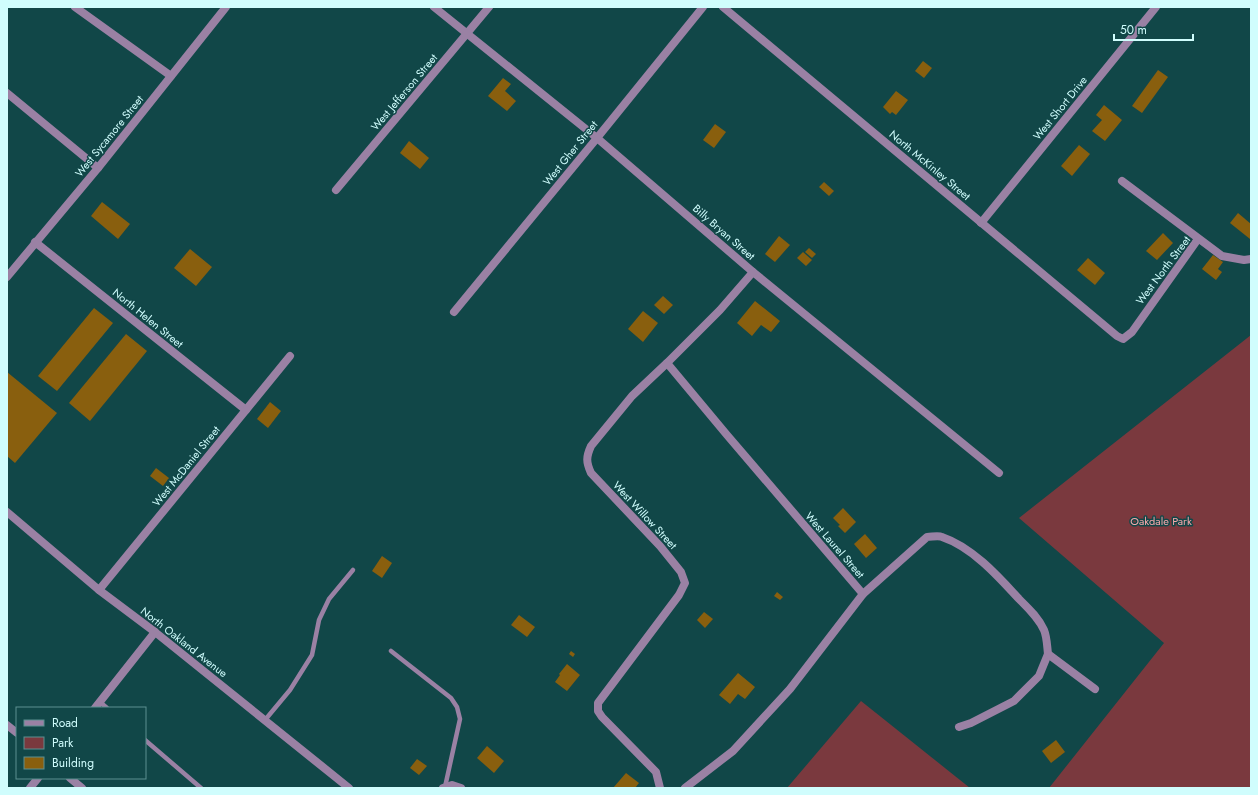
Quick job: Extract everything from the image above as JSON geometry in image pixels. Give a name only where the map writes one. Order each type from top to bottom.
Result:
[{"type":"street","points":[[76,7],[170,76]]},
{"type":"street","name":"West Sycamore Street","points":[[7,277],[98,168],[226,7]]},
{"type":"street","name":"Billy Bryan Street","points":[[434,7],[597,138],[753,272],[999,473]]},
{"type":"street","name":"West Jefferson Street","points":[[336,190],[468,34],[489,7]]},
{"type":"street","name":"West Gher Street","points":[[454,312],[703,7]]},
{"type":"street","name":"North McKinley Street","points":[[723,7],[1110,332],[1123,339]]},
{"type":"street","name":"West Short Drive","points":[[980,222],[1156,7]]},
{"type":"street","points":[[8,94],[98,168]]},
{"type":"street","points":[[1122,181],[1198,239]]},
{"type":"street","name":"West North Street","points":[[1123,339],[1132,332],[1198,239],[1222,256],[1244,260],[1251,259]]},
{"type":"street","name":"North Helen Street","points":[[35,242],[246,410]]},
{"type":"street","name":"West Willow Street","points":[[660,788],[656,772],[602,717],[598,711],[598,703],[679,595],[685,583],[681,572],[660,546],[590,473],[587,463],[588,453],[591,446],[632,396],[722,307],[753,272]]},
{"type":"street","name":"West McDaniel Street","points":[[99,590],[290,356]]},
{"type":"street","name":"West Laurel Street","points":[[667,363],[863,594],[790,689],[733,751],[686,788]]},
{"type":"street","name":"North Oakland Avenue","points":[[7,512],[99,590],[155,632],[348,788]]},
{"type":"street","points":[[863,594],[927,537],[940,536],[953,541],[976,557],[1006,585],[1037,618],[1047,640],[1048,654],[1039,676],[1014,701],[971,724],[959,726]]},
{"type":"street","points":[[98,705],[155,632]]},
{"type":"street","points":[[1048,654],[1095,690]]},
{"type":"street","points":[[7,725],[16,732]]},
{"type":"street","points":[[30,788],[37,779]]},
{"type":"street","points":[[71,779],[82,788]]},
{"type":"street","points":[[444,787],[452,785],[461,788]]},
{"type":"lane","points":[[265,720],[290,690],[312,655],[319,620],[329,599],[353,570]]},
{"type":"lane","points":[[391,651],[451,698],[458,707],[460,719],[444,787]]},
{"type":"lane","points":[[146,741],[201,788]]},
{"type":"green space","name":"Oakdale Park","points":[[1251,335],[1251,788],[1049,788],[1164,643],[1019,518]]},
{"type":"green space","points":[[861,701],[970,788],[787,788]]},
{"type":"building","points":[[923,61],[932,68],[924,78],[915,71]]},
{"type":"building","points":[[1158,70],[1168,77],[1142,113],[1132,106]]},
{"type":"building","points":[[503,78],[511,84],[505,91],[516,101],[507,111],[488,96]]},
{"type":"building","points":[[896,91],[908,100],[896,115],[892,112],[890,114],[883,107]]},
{"type":"building","points":[[1104,105],[1122,120],[1105,141],[1092,131],[1102,120],[1096,115]]},
{"type":"building","points":[[715,124],[726,132],[714,148],[703,140]]},
{"type":"building","points":[[409,141],[429,158],[420,169],[400,153]]},
{"type":"building","points":[[1079,145],[1090,154],[1072,176],[1061,166]]},
{"type":"building","points":[[824,182],[834,191],[829,196],[819,187]]},
{"type":"building","points":[[102,202],[130,224],[118,239],[91,216]]},
{"type":"building","points":[[1238,213],[1251,224],[1250,239],[1230,223]]},
{"type":"building","points":[[1163,233],[1173,243],[1157,260],[1146,251]]},
{"type":"building","points":[[779,236],[790,245],[775,262],[765,254]]},
{"type":"building","points":[[809,248],[816,254],[812,258],[805,252]]},
{"type":"building","points":[[190,249],[212,267],[196,286],[174,268]]},
{"type":"building","points":[[803,252],[812,260],[806,266],[797,258]]},
{"type":"building","points":[[1213,255],[1223,262],[1218,269],[1222,272],[1216,280],[1202,269]]},
{"type":"building","points":[[1088,258],[1105,273],[1095,285],[1077,270]]},
{"type":"building","points":[[663,296],[673,305],[664,314],[654,305]]},
{"type":"building","points":[[755,301],[780,321],[771,332],[761,325],[752,336],[737,323]]},
{"type":"building","points":[[94,308],[113,323],[57,391],[38,376]]},
{"type":"building","points":[[643,311],[658,323],[643,342],[628,329]]},
{"type":"building","points":[[126,334],[147,351],[90,421],[69,403]]},
{"type":"building","points":[[7,372],[57,413],[15,463],[7,456]]},
{"type":"building","points":[[270,402],[281,411],[268,428],[257,419]]},
{"type":"building","points":[[156,468],[169,478],[163,486],[150,476]]},
{"type":"building","points":[[843,508],[856,522],[845,533],[833,518]]},
{"type":"building","points":[[865,534],[877,548],[866,558],[854,544]]},
{"type":"building","points":[[382,556],[392,563],[382,578],[372,571]]},
{"type":"building","points":[[777,592],[783,597],[780,600],[774,596]]},
{"type":"building","points":[[704,612],[713,619],[705,628],[697,620]]},
{"type":"building","points":[[519,615],[535,627],[527,637],[511,625]]},
{"type":"building","points":[[571,651],[575,654],[573,657],[569,654]]},
{"type":"building","points":[[567,664],[580,675],[567,691],[555,682]]},
{"type":"building","points":[[738,673],[755,687],[745,699],[738,694],[730,704],[719,695]]},
{"type":"building","points":[[1056,740],[1065,752],[1051,763],[1042,751]]},
{"type":"building","points":[[487,746],[504,761],[494,773],[477,758]]},
{"type":"building","points":[[417,759],[427,766],[419,775],[410,768]]},
{"type":"building","points":[[626,773],[639,783],[635,788],[613,788]]}]
